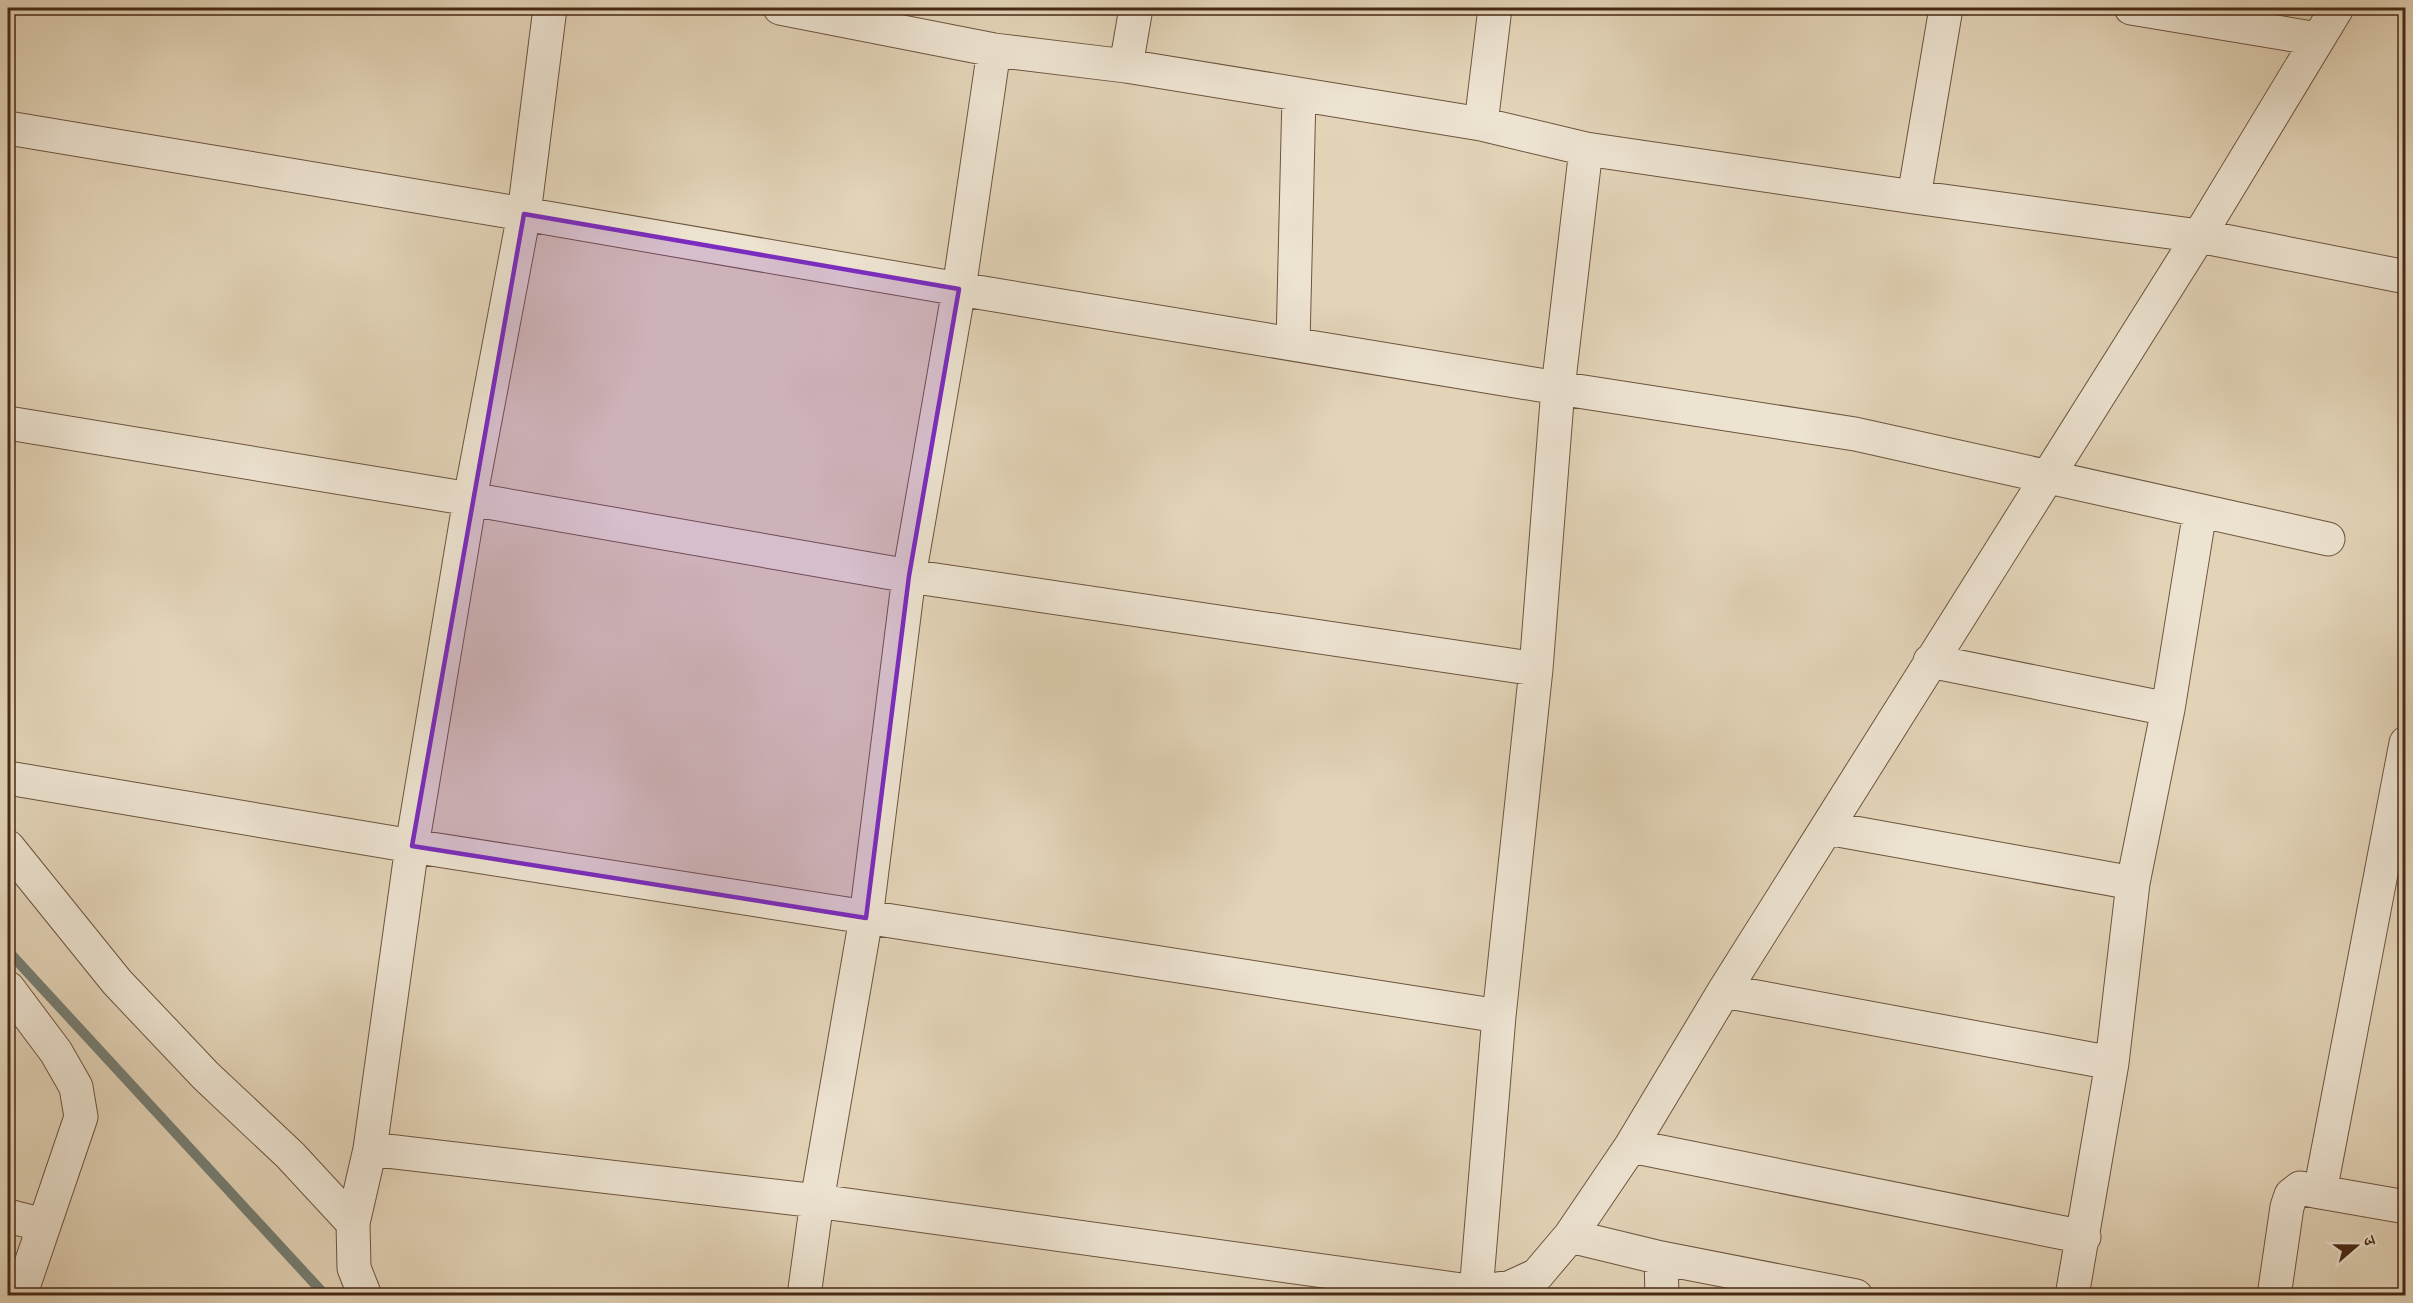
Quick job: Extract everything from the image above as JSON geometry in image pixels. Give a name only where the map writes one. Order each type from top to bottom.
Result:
[{"type":"street","points":[[365,1296],[354,1268],[353,1223],[370,1149],[412,846],[470,500],[524,214],[550,8]]},
{"type":"street","points":[[780,8],[994,50],[1126,66],[1481,124],[1586,148],[1914,197],[2199,236],[2406,277]]},
{"type":"street","points":[[1126,66],[1136,8]]},
{"type":"street","points":[[1481,124],[1495,8]]},
{"type":"street","points":[[1914,197],[1946,8]]},
{"type":"street","points":[[2131,8],[2318,39]]},
{"type":"street","points":[[370,1149],[817,1201],[1476,1292],[1511,1287],[1537,1275],[1570,1236],[1631,1146],[1724,990],[2199,236],[2337,8]]},
{"type":"street","points":[[804,1296],[817,1201],[866,918],[909,576],[959,289],[994,50]]},
{"type":"street","points":[[1293,344],[1299,95]]},
{"type":"street","points":[[8,128],[959,289],[1558,388],[1855,434],[2328,539]]},
{"type":"street","points":[[1476,1292],[1499,1016],[1536,669],[1558,388],[1586,148]]},
{"type":"street","points":[[8,423],[909,576],[1536,669]]},
{"type":"street","points":[[2073,1296],[2112,1063],[2133,883],[2168,709],[2200,511]]},
{"type":"street","points":[[1930,661],[2168,709]]},
{"type":"street","points":[[2320,1192],[2406,743]]},
{"type":"street","points":[[8,778],[412,846],[1499,1016]]},
{"type":"street","points":[[1827,828],[2133,883]]},
{"type":"street","points":[[8,847],[117,982],[206,1076],[290,1155],[353,1223]]},
{"type":"street","points":[[8,988],[56,1052],[76,1087],[81,1117],[21,1296]]},
{"type":"street","points":[[1724,990],[2112,1063]]},
{"type":"street","points":[[1631,1146],[2084,1237]]},
{"type":"street","points":[[2274,1296],[2287,1207],[2291,1195],[2300,1188],[2406,1208]]},
{"type":"street","points":[[8,1216],[43,1225]]},
{"type":"street","points":[[1570,1236],[1661,1258],[1856,1296]]},
{"type":"street","points":[[1661,1258],[1662,1296]]},
{"type":"highlighted area","points":[[524,214],[959,289],[909,576],[866,918],[412,846]]},
{"type":"waterway","points":[[8,951],[326,1296]]}]
